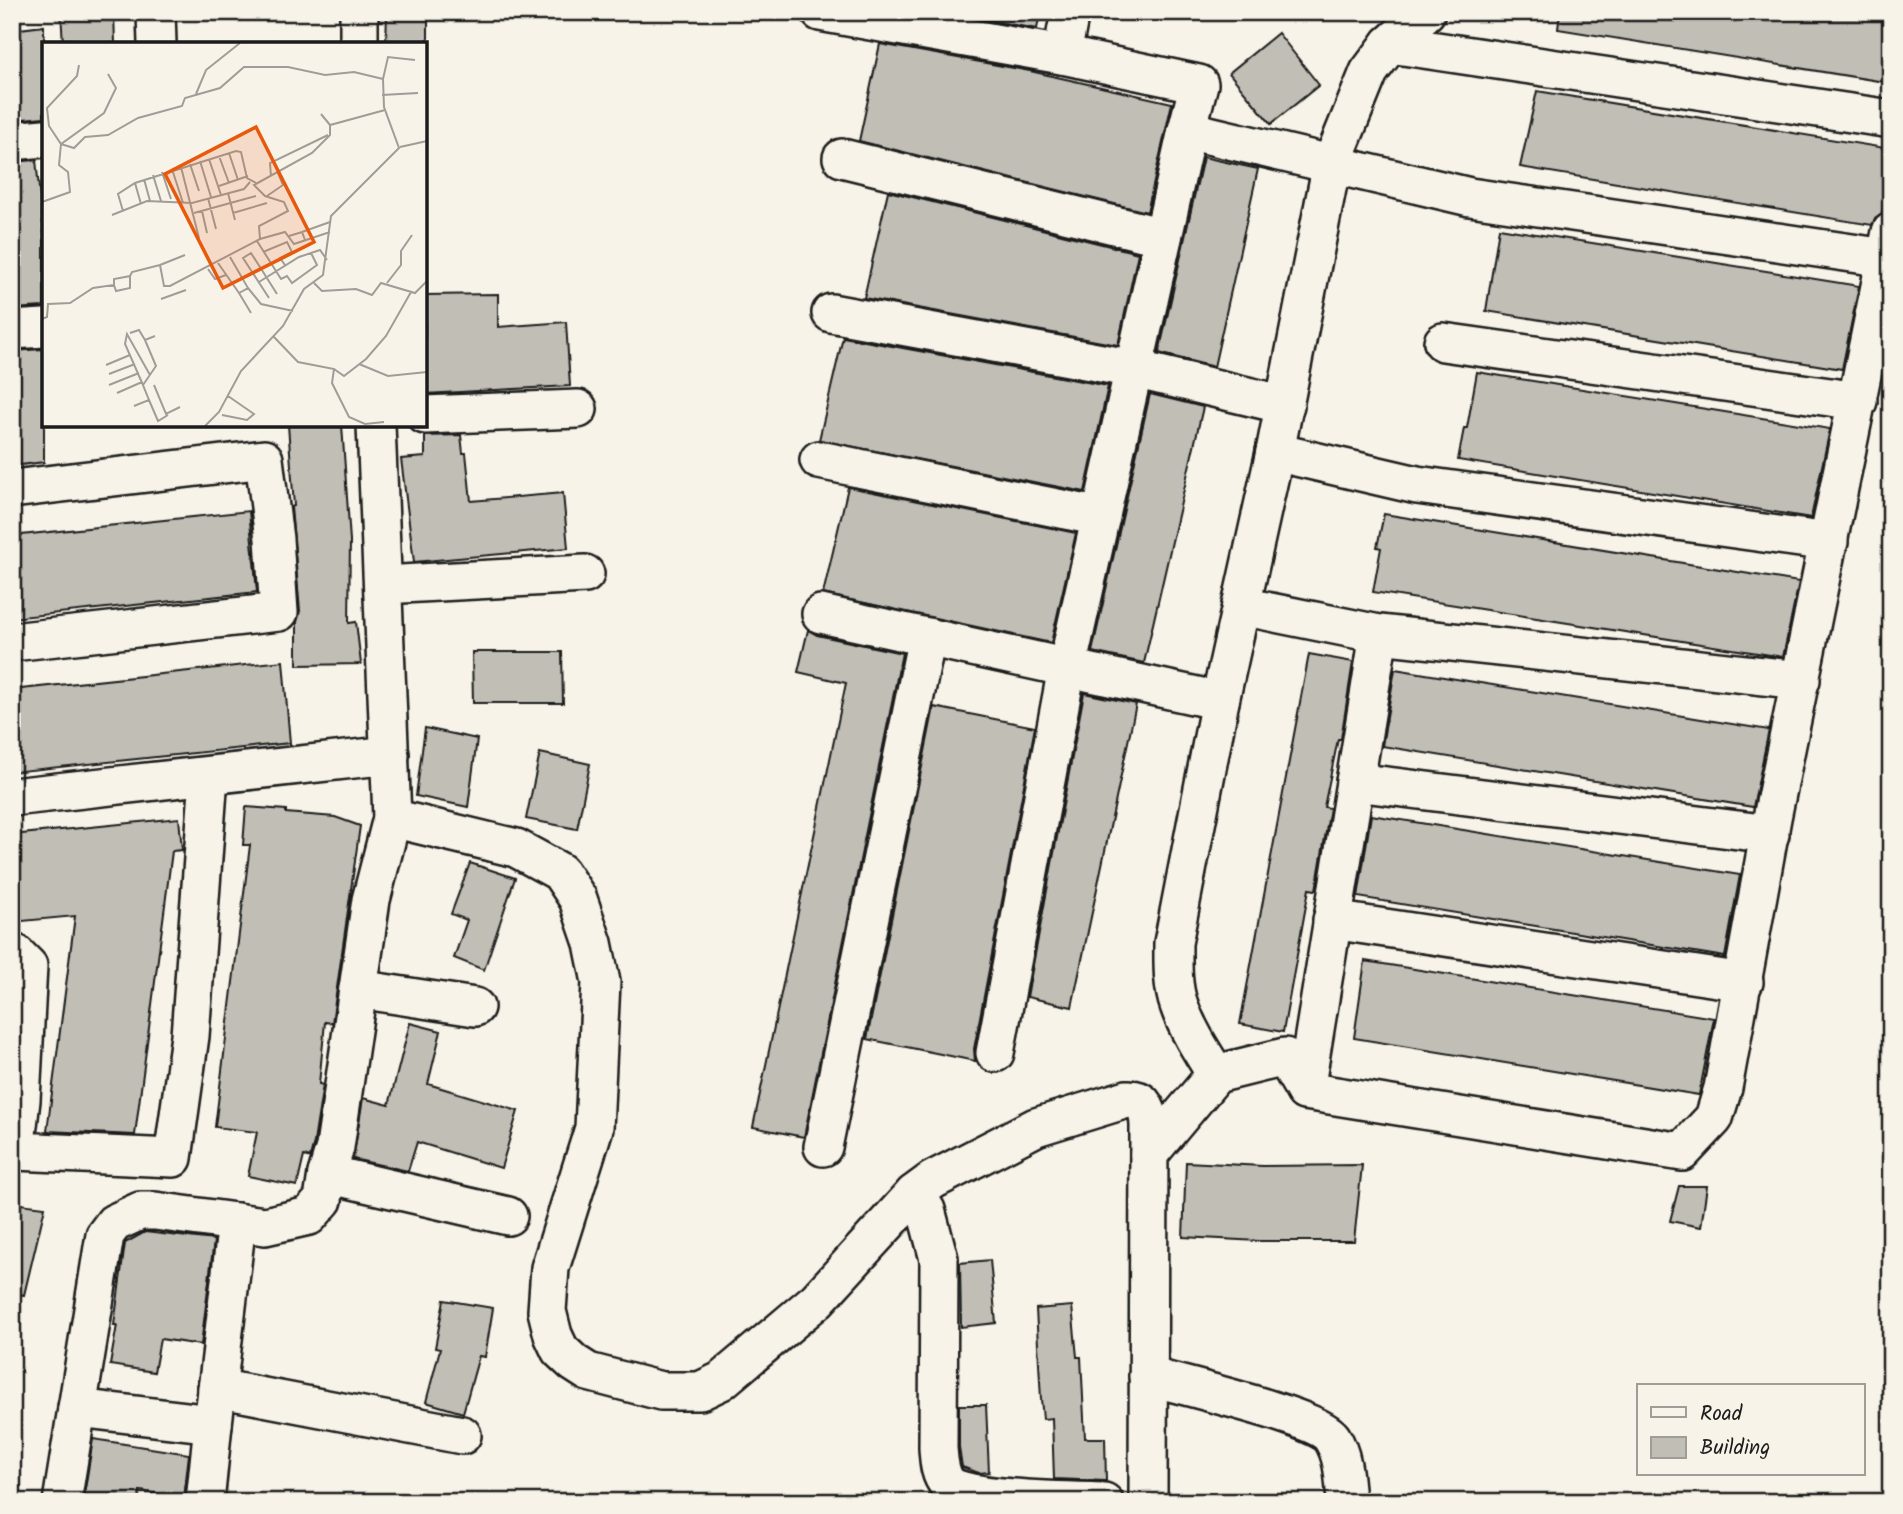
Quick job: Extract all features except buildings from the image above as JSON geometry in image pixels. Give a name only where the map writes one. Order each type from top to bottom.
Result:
[{"type":"street","points":[[156,12],[157,42]]},
{"type":"street","points":[[359,12],[359,42]]},
{"type":"street","points":[[820,12],[911,20],[1199,83],[1067,668],[995,1053]]},
{"type":"street","points":[[1062,55],[1070,12]]},
{"type":"street","points":[[1216,1074],[1198,1046],[1178,1004],[1173,943],[1220,701],[1285,405],[1332,163],[1368,72],[1390,44],[1426,12]]},
{"type":"street","points":[[1390,44],[1891,119]]},
{"type":"street","points":[[1187,130],[1471,197],[1888,245],[1770,834],[1723,1088],[1714,1118],[1682,1152],[1305,1091]]},
{"type":"street","points":[[12,141],[42,138]]},
{"type":"street","points":[[842,158],[1163,237]]},
{"type":"street","points":[[831,313],[1134,369],[1285,405]]},
{"type":"street","points":[[12,330],[42,328]]},
{"type":"street","points":[[1443,342],[1858,401]]},
{"type":"street","points":[[427,415],[578,409]]},
{"type":"street","points":[[62,1502],[105,1235],[114,1223],[129,1214],[155,1211],[265,1226],[309,1216],[323,1200],[335,1147],[371,901],[392,818],[376,427]]},
{"type":"street","points":[[1275,452],[1417,485],[1829,542]]},
{"type":"street","points":[[12,489],[264,459],[279,612],[12,642]]},
{"type":"street","points":[[819,460],[1101,517]]},
{"type":"street","points":[[383,585],[585,574]]},
{"type":"street","points":[[1241,606],[1378,634],[1801,680]]},
{"type":"street","points":[[821,614],[1220,701]]},
{"type":"street","points":[[1305,1091],[1378,634]]},
{"type":"street","points":[[823,1147],[926,637]]},
{"type":"street","points":[[12,797],[390,755]]},
{"type":"street","points":[[12,955],[16,954],[28,966],[21,1100],[15,1151],[173,1158],[191,1027],[209,776]]},
{"type":"street","points":[[1355,782],[1770,834]]},
{"type":"street","points":[[392,818],[516,848],[560,872],[578,899],[593,943],[601,982],[594,1128],[550,1268],[547,1311],[559,1350],[588,1372],[661,1391],[700,1391],[721,1381],[817,1300],[914,1194],[933,1180],[1036,1126],[1127,1099],[1139,1100],[1148,1110],[1149,1154],[1148,1502]]},
{"type":"street","points":[[1332,920],[1744,982]]},
{"type":"street","points":[[358,989],[475,1007]]},
{"type":"street","points":[[1149,1154],[1216,1074],[1285,1057],[1305,1091]]},
{"type":"street","points":[[327,1174],[508,1216]]},
{"type":"street","points":[[914,1194],[926,1210],[939,1259],[938,1448],[940,1468],[948,1485],[962,1492],[1104,1502]]},
{"type":"street","points":[[205,1502],[237,1222]]},
{"type":"street","points":[[1148,1376],[1275,1412],[1325,1430],[1332,1437],[1341,1456],[1346,1502]]},
{"type":"street","points":[[217,1388],[462,1435]]},
{"type":"street","points":[[77,1408],[213,1424]]}]
